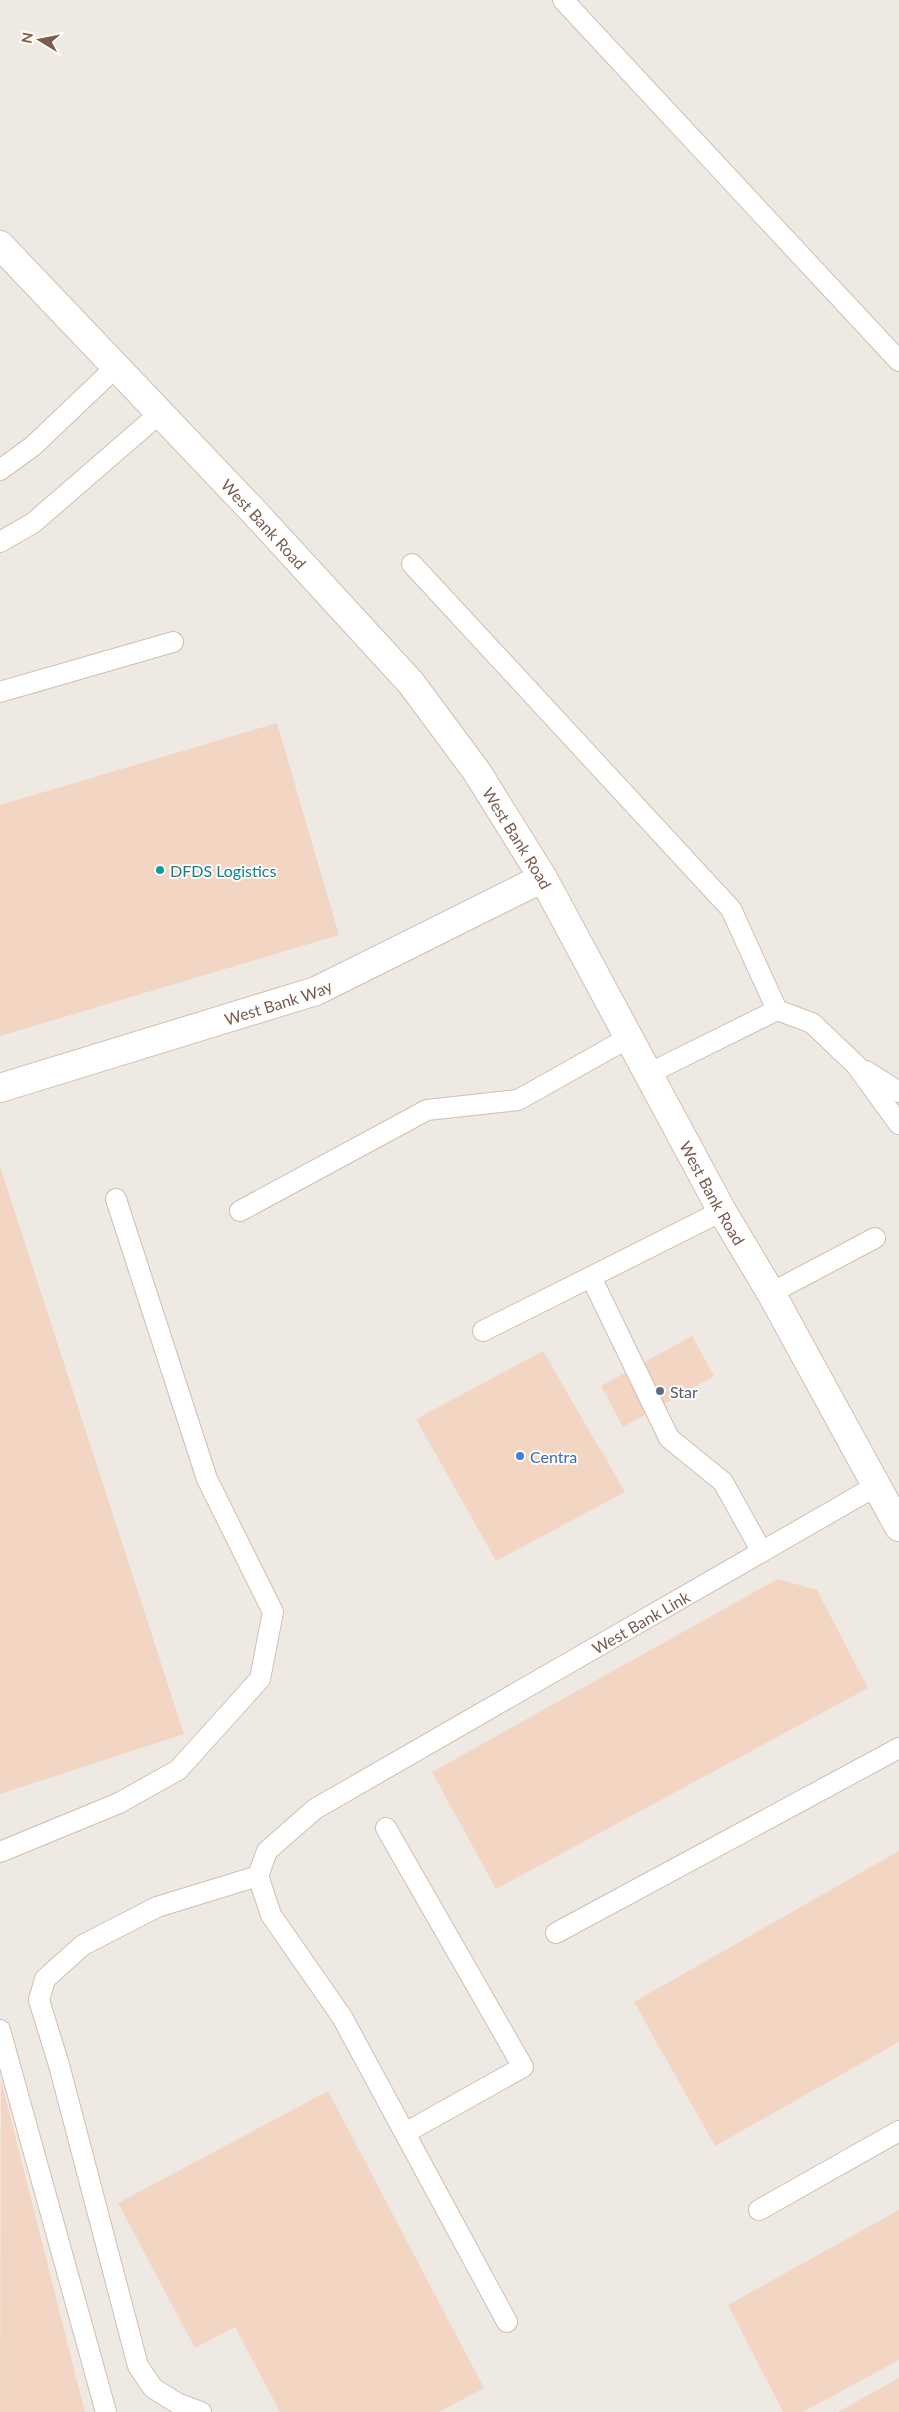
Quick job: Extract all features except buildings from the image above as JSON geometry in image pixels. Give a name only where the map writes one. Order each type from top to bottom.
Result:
[{"type":"street","name":"West Bank Road","points":[[0,245],[256,514],[411,682],[477,772],[543,878],[650,1073],[722,1211],[771,1293],[899,1527]]},
{"type":"street","name":"West Bank Way","points":[[0,1088],[316,991],[543,878]]},
{"type":"lane","points":[[563,0],[899,361]]},
{"type":"lane","points":[[0,470],[34,446],[115,368]]},
{"type":"lane","points":[[0,542],[33,523],[159,414]]},
{"type":"lane","points":[[412,564],[731,909],[777,1010],[812,1023],[856,1065],[899,1124]]},
{"type":"lane","points":[[0,692],[173,642]]},
{"type":"lane","points":[[650,1073],[777,1010]]},
{"type":"lane","points":[[240,1211],[427,1110],[518,1100],[630,1037]]},
{"type":"lane","points":[[856,1065],[899,1092]]},
{"type":"lane","points":[[0,1852],[119,1803],[178,1770],[260,1679],[273,1612],[207,1479],[116,1199]]},
{"type":"lane","points":[[483,1331],[722,1211]]},
{"type":"lane","points":[[771,1293],[875,1238]]},
{"type":"lane","points":[[591,1277],[669,1438],[723,1482],[762,1552]]},
{"type":"lane","name":"West Bank Link","points":[[258,1876],[267,1851],[315,1809],[876,1486]]},
{"type":"lane","points":[[556,1933],[899,1748]]},
{"type":"lane","points":[[386,1828],[523,2067],[405,2133]]},
{"type":"lane","points":[[201,2412],[177,2403],[153,2388],[138,2366],[59,2065],[39,2000],[45,1979],[83,1945],[157,1907],[258,1876],[271,1915],[342,2017],[507,2322]]},
{"type":"lane","points":[[0,2030],[106,2412]]},
{"type":"lane","points":[[759,2210],[899,2131]]},
{"type":"shaded area","points":[[0,0],[899,0],[899,2412],[0,2412]]},
{"type":"place","name":"DFDS Logistics","points":[[160,870]]},
{"type":"place","name":"Star","points":[[660,1391]]},
{"type":"place","name":"Centra","points":[[520,1456]]}]
